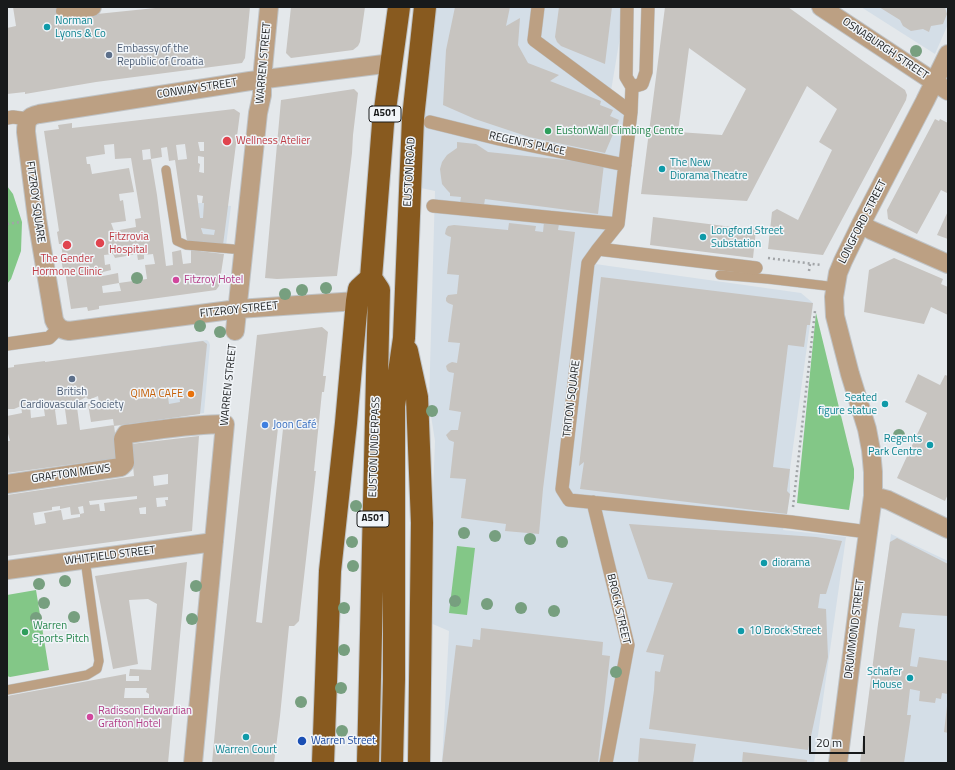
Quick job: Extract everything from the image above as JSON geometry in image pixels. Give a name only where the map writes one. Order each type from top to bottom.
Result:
[{"type":"highway","name":"A501","points":[[371,278],[383,124],[399,7]]},
{"type":"highway","name":"EUSTON ROAD","points":[[404,338],[413,118],[425,7]]},
{"type":"highway","name":"EUSTON UNDERPASS","points":[[368,763],[379,290],[371,278]]},
{"type":"highway","points":[[323,763],[330,571],[346,424],[357,301],[359,290],[371,278]]},
{"type":"highway","name":"A501","points":[[404,338],[417,397],[422,523],[419,763]]},
{"type":"highway","name":"EUSTON UNDERPASS","points":[[392,763],[394,679],[394,406],[404,338]]},
{"type":"street","points":[[65,11],[92,7]]},
{"type":"street","name":"WARREN STREET","points":[[235,331],[258,113],[262,95],[262,79],[269,7]]},
{"type":"street","points":[[538,7],[534,40],[631,112]]},
{"type":"street","points":[[598,249],[618,224],[631,112],[632,86],[626,77],[627,7]]},
{"type":"street","points":[[632,86],[642,84],[646,72],[648,7]]},
{"type":"street","name":"OSNABURGH STREET","points":[[821,7],[941,87]]},
{"type":"street","name":"LONGFORD STREET","points":[[873,496],[873,462],[867,429],[850,374],[835,316],[834,297],[838,273],[861,224],[941,87],[948,54]]},
{"type":"street","name":"CONWAY STREET","points":[[28,119],[33,115],[262,79],[392,63]]},
{"type":"street","points":[[7,118],[13,117],[28,119]]},
{"type":"street","name":"FITZROY SQUARE","points":[[28,119],[26,132],[37,219],[54,320],[59,328]]},
{"type":"street","name":"REGENTS PLACE","points":[[430,122],[500,139],[625,164]]},
{"type":"street","points":[[433,206],[618,224]]},
{"type":"street","points":[[861,224],[948,264]]},
{"type":"street","points":[[598,249],[756,268]]},
{"type":"street","name":"TRITON SQUARE","points":[[598,249],[588,263],[562,489],[569,500],[791,522],[868,532]]},
{"type":"street","name":"FITZROY STREET","points":[[59,328],[69,331],[238,309],[357,301]]},
{"type":"street","points":[[7,344],[49,338],[59,328]]},
{"type":"street","name":"GRAFTON MEWS","points":[[7,484],[121,467],[125,463],[123,439],[126,434],[208,424],[225,424]]},
{"type":"street","name":"WARREN STREET","points":[[193,763],[225,424]]},
{"type":"street","points":[[873,496],[888,500],[948,530]]},
{"type":"street","name":"DRUMMOND STREET","points":[[838,763],[873,496]]},
{"type":"street","name":"BROCK STREET","points":[[593,502],[628,645],[606,763]]},
{"type":"street","name":"WHITFIELD STREET","points":[[7,570],[214,542]]},
{"type":"lane","points":[[166,170],[177,241],[186,245],[244,250]]},
{"type":"lane","points":[[720,275],[836,287]]},
{"type":"lane","points":[[7,690],[87,674],[97,669],[99,661],[85,559]]},
{"type":"path","points":[[7,224],[22,222]]},
{"type":"path","points":[[756,268],[761,258],[822,266]]},
{"type":"path","points":[[791,522],[816,300],[806,291],[810,264]]},
{"type":"path","name":"WARREN STREET","points":[[225,424],[235,331]]},
{"type":"shaded area","points":[[435,7],[625,7],[610,97],[631,112],[618,224],[588,263],[801,293],[813,303],[790,469],[790,494],[783,530],[846,537],[814,763],[442,763],[449,631],[428,622],[435,441],[429,403],[435,191],[421,188],[423,113]]},
{"type":"shaded area","points":[[861,7],[948,7],[948,24],[935,54]]},
{"type":"shaded area","points":[[198,203],[231,206],[226,246],[203,234]]},
{"type":"shaded area","points":[[207,340],[210,345],[204,413],[171,418],[161,346]]},
{"type":"shaded area","points":[[891,534],[948,561],[948,763],[860,763]]},
{"type":"green space","points":[[7,186],[13,194],[22,222],[21,251],[11,279],[7,284]]},
{"type":"green space","points":[[816,313],[854,469],[849,510],[797,503]]},
{"type":"green space","points":[[457,546],[475,548],[467,615],[449,613]]},
{"type":"green space","name":"Warren Sports Pitch","points":[[36,590],[49,670],[10,677],[7,676],[7,595]]},
{"type":"building","points":[[13,7],[57,7],[58,18],[165,7],[250,7],[245,58],[242,63],[96,82],[25,94],[25,92],[7,94],[7,28],[16,26]]},
{"type":"building","points":[[291,7],[365,7],[360,42],[358,46],[353,50],[291,58],[286,53]]},
{"type":"building","points":[[455,7],[510,7],[506,26],[520,18],[518,45],[528,63],[559,75],[550,81],[601,101],[600,105],[613,110],[610,116],[619,120],[605,153],[529,137],[475,119],[443,105],[446,50]]},
{"type":"building","points":[[559,7],[612,7],[605,64],[561,46],[557,42],[555,37]]},
{"type":"building","points":[[665,7],[788,7],[905,90],[907,95],[906,100],[823,255],[768,249],[772,212],[777,209],[798,220],[832,150],[819,142],[837,109],[807,86],[747,201],[641,194]],"holes":[[[689,48],[746,89],[722,135],[678,132]]]},
{"type":"building","points":[[879,7],[945,7],[947,14],[943,24],[931,26],[929,32],[923,29],[911,31],[903,26],[900,20]]},
{"type":"building","points":[[354,89],[358,93],[337,276],[277,279],[265,278],[281,100]]},
{"type":"building","points":[[234,109],[240,113],[223,245],[187,241],[175,160],[169,161],[167,147],[161,148],[162,157],[151,159],[166,266],[173,265],[172,252],[181,250],[183,264],[191,263],[191,250],[224,254],[219,286],[216,290],[99,306],[99,309],[88,311],[87,307],[71,309],[65,271],[63,271],[61,244],[59,244],[57,232],[59,231],[44,131],[59,129],[58,125],[72,123],[72,128]],"holes":[[[198,142],[204,142],[204,151],[200,151]],[[114,144],[115,159],[131,158],[141,218],[135,219],[136,227],[114,231],[111,223],[126,221],[123,200],[120,201],[119,194],[134,192],[129,168],[92,174],[90,164],[87,164],[86,157],[105,154],[104,145]],[[185,144],[187,159],[178,160],[176,145]],[[150,149],[151,159],[143,160],[142,150]],[[198,156],[204,157],[204,173],[199,172],[200,164],[198,163]],[[197,195],[203,196],[203,218],[200,218]],[[201,228],[215,230],[214,235],[203,234]],[[113,254],[115,258],[137,254],[138,260],[144,259],[144,255],[153,254],[155,264],[145,265],[147,279],[119,283],[118,273],[103,276],[103,272],[111,270],[110,264],[105,265],[104,255]],[[119,283],[121,291],[103,293],[102,286]]]},
{"type":"building","points":[[935,119],[939,121],[940,119],[948,123],[948,191],[947,193],[941,190],[917,234],[888,219],[887,210]]},
{"type":"building","points":[[457,142],[476,144],[488,152],[604,164],[598,214],[485,199],[484,205],[460,203],[461,197],[450,196],[450,193],[442,184],[440,169],[442,162],[447,155],[457,148]]},
{"type":"building","points":[[948,211],[948,239],[937,235]]},
{"type":"building","name":"Longford Street Substation","points":[[653,217],[756,230],[753,258],[650,245]]},
{"type":"building","points":[[544,222],[559,224],[558,230],[575,232],[543,489],[539,534],[505,531],[506,524],[461,518],[466,479],[450,478],[454,442],[449,440],[446,435],[451,430],[458,430],[461,412],[449,410],[454,373],[449,372],[446,366],[452,362],[457,363],[460,343],[448,342],[453,305],[446,301],[448,295],[457,294],[459,275],[447,274],[451,237],[445,234],[448,226],[454,225],[508,230],[509,223],[536,226],[535,231],[543,232]]},
{"type":"building","points":[[894,258],[943,279],[941,284],[948,287],[948,315],[931,307],[924,324],[864,312],[869,270]]},
{"type":"building","points":[[601,277],[813,303],[810,325],[807,325],[804,347],[788,345],[773,467],[790,469],[787,491],[790,494],[787,514],[580,489],[584,462],[579,466]]},
{"type":"building","points":[[322,327],[328,332],[323,376],[326,376],[324,392],[322,392],[314,471],[316,471],[299,621],[294,626],[289,626],[274,763],[212,763],[220,677],[257,335]],"holes":[[[278,428],[283,429],[262,623],[256,622]]]},
{"type":"building","points":[[203,341],[207,344],[200,414],[114,426],[118,458],[7,473],[7,441],[10,441],[7,430],[7,416],[22,413],[21,406],[14,409],[7,409],[7,368],[14,367],[14,365]],"holes":[[[178,387],[180,402],[169,404],[167,388]],[[98,396],[99,402],[88,404],[91,422],[113,419],[114,425],[80,430],[77,407],[74,407],[74,401],[77,402],[86,397],[91,399]],[[43,403],[45,416],[31,418],[30,405],[38,406]],[[65,409],[67,424],[57,425],[55,410]]]},
{"type":"building","name":"Regents Park Centre","points":[[918,374],[940,385],[945,375],[948,376],[948,494],[945,501],[897,478],[927,413],[905,402]]},
{"type":"building","points":[[199,436],[192,531],[7,556],[7,495],[134,476],[131,444]],"holes":[[[168,474],[168,484],[154,486],[153,476]],[[137,496],[137,499],[104,503],[105,511],[100,511],[99,504],[90,505],[89,501]],[[168,497],[168,500],[165,500],[166,506],[157,507],[156,498]],[[60,506],[60,509],[70,507],[71,515],[80,514],[80,517],[63,520],[61,510],[44,513],[46,523],[35,525],[33,513],[52,510],[52,507]],[[83,506],[84,513],[80,514],[78,507]],[[146,507],[146,514],[140,514],[139,508]]]},
{"type":"building","name":"10 Brock Street","points":[[629,524],[816,537],[842,541],[826,594],[820,594],[818,608],[826,609],[828,657],[808,750],[649,729],[655,671],[660,672],[664,655],[646,652],[673,583],[648,579]]},
{"type":"building","points":[[897,538],[948,564],[948,616],[902,613],[899,627],[915,629],[910,666],[917,667],[919,657],[948,661],[948,694],[942,693],[941,699],[936,698],[935,703],[919,701],[920,691],[910,689],[907,715],[911,715],[904,763],[860,763],[890,542]]},
{"type":"building","name":"Radisson Edwardian Grafton Hotel","points":[[187,562],[168,763],[7,763],[7,696],[126,674],[126,681],[139,681],[139,676],[129,676],[130,669],[151,670],[157,604],[148,599],[129,600],[138,664],[113,669],[95,576]],"holes":[[[125,688],[147,688],[146,692],[149,694],[149,698],[124,698]]]},
{"type":"building","points":[[481,628],[603,642],[602,655],[610,656],[598,763],[442,763],[456,645],[472,647],[473,639],[480,640]]},
{"type":"building","points":[[948,706],[948,733],[944,732]]},
{"type":"building","points":[[640,738],[696,744],[693,763],[638,763]]},
{"type":"building","points":[[743,752],[807,760],[807,763],[742,763]]},
{"type":"place","name":"Norman Lyons & Co","points":[[47,27]]},
{"type":"place","name":"Embassy of the Republic of Croatia","points":[[109,55]]},
{"type":"place","name":"EustonWall Climbing Centre","points":[[548,131]]},
{"type":"place","name":"Wellness Atelier","points":[[227,141]]},
{"type":"place","name":"The New Diorama Theatre","points":[[662,169]]},
{"type":"place","name":"Longford Street Substation","points":[[703,237]]},
{"type":"place","name":"Fitzrovia Hospital","points":[[100,243]]},
{"type":"place","name":"The Gender Hormone Clinic","points":[[67,245]]},
{"type":"place","name":"Fitzroy Hotel","points":[[176,280]]},
{"type":"place","name":"British Cardiovascular Society","points":[[72,379]]},
{"type":"place","name":"QIMA CAFE","points":[[191,394]]},
{"type":"place","name":"Seated figure statue","points":[[885,404]]},
{"type":"place","name":"Joon Café","points":[[265,425]]},
{"type":"place","name":"Regents Park Centre","points":[[930,445]]},
{"type":"place","name":"diorama","points":[[764,563]]},
{"type":"place","name":"10 Brock Street","points":[[741,631]]},
{"type":"place","name":"Warren Sports Pitch","points":[[25,632]]},
{"type":"place","name":"Schafer House","points":[[910,678]]},
{"type":"place","name":"Radisson Edwardian Grafton Hotel","points":[[90,717]]},
{"type":"place","name":"Warren Court","points":[[246,737]]},
{"type":"place","name":"Warren Street","points":[[302,741]]}]
